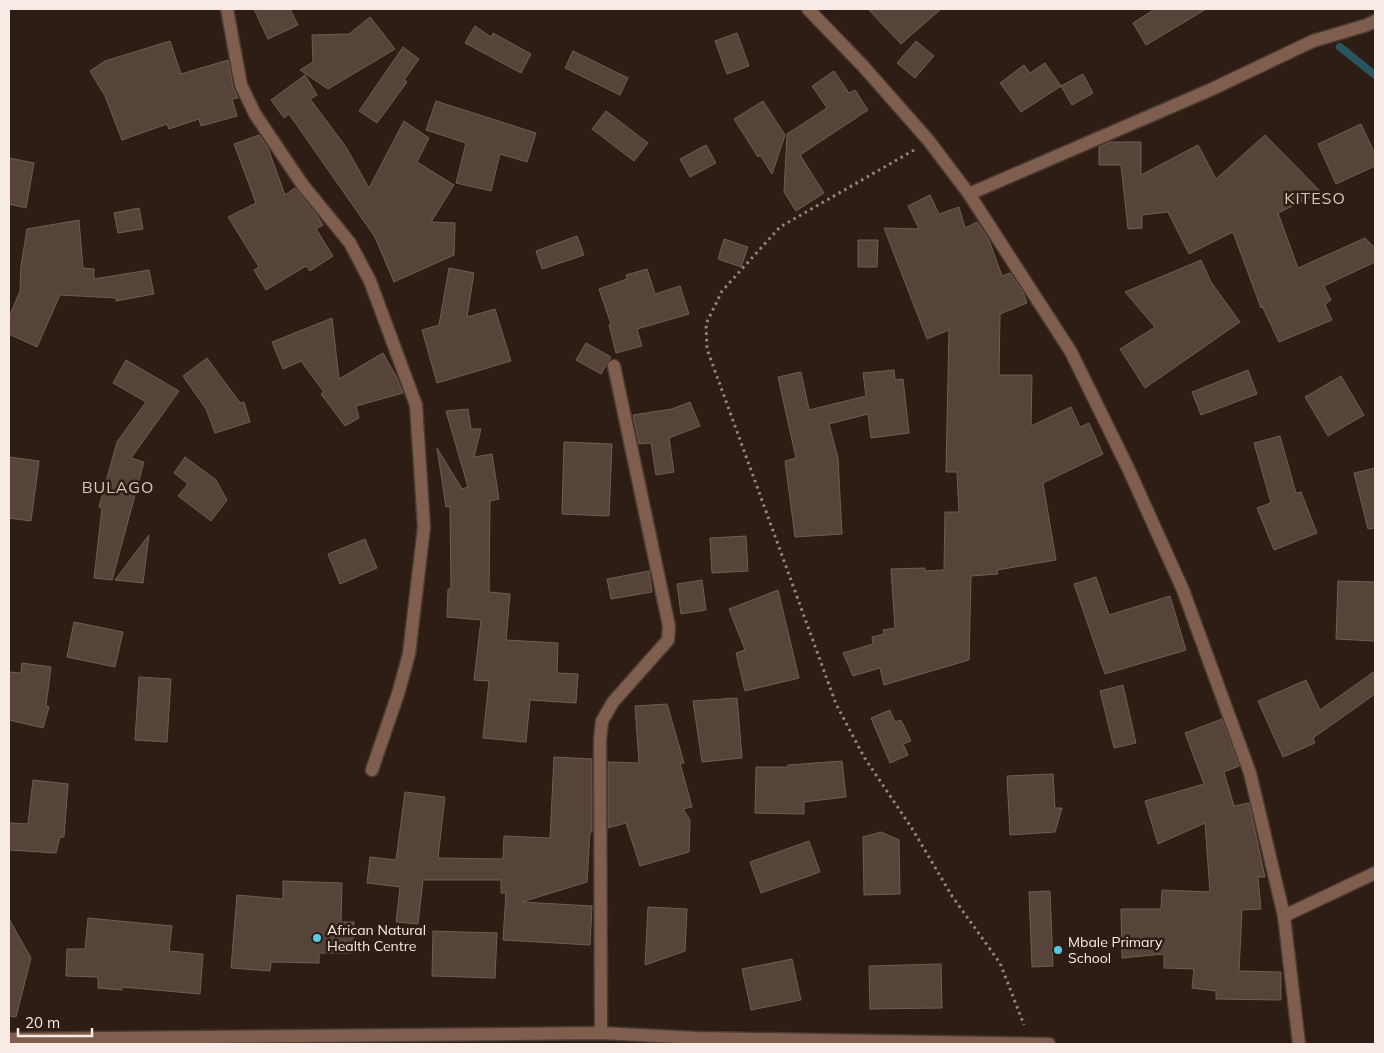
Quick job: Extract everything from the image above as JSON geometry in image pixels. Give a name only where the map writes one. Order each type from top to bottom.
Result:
[{"type":"street","points":[[227,9],[241,85],[255,114],[302,184],[350,243],[370,281],[416,405],[424,527],[409,654],[398,694],[372,770]]},
{"type":"street","points":[[808,9],[863,66],[929,141],[969,194],[1071,352],[1128,468],[1183,590],[1250,773],[1284,916],[1299,1044]]},
{"type":"street","points":[[969,194],[1210,90],[1313,41],[1375,22]]},
{"type":"street","points":[[601,1032],[600,740],[602,721],[613,702],[668,640],[669,626],[614,366]]},
{"type":"street","points":[[1284,916],[1375,873]]},
{"type":"street","points":[[9,1039],[57,1041],[601,1032],[697,1041],[1049,1044]]},
{"type":"path","points":[[929,141],[780,227],[722,291],[706,324],[707,349],[836,704],[864,757],[913,830],[952,896],[1000,964],[1032,1044]]},
{"type":"building","points":[[254,9],[290,9],[298,25],[268,39]]},
{"type":"building","points":[[868,9],[941,9],[901,44]]},
{"type":"building","points":[[1155,9],[1206,9],[1146,45],[1133,23]]},
{"type":"building","points":[[370,17],[395,49],[328,89],[300,70],[313,62],[312,35],[349,34]]},
{"type":"building","points":[[475,26],[491,37],[493,33],[531,54],[521,73],[465,43]]},
{"type":"building","points":[[737,33],[749,66],[727,74],[715,41]]},
{"type":"building","points":[[170,41],[181,74],[228,60],[233,87],[238,98],[232,99],[237,116],[201,126],[199,119],[169,129],[167,124],[122,140],[105,96],[90,71],[105,61]]},
{"type":"building","points":[[916,41],[934,56],[915,78],[897,63]]},
{"type":"building","points":[[403,47],[419,59],[404,80],[407,82],[377,123],[359,111]]},
{"type":"building","points":[[573,51],[628,78],[620,95],[565,68]]},
{"type":"building","points":[[1045,63],[1061,86],[1021,112],[1000,83],[1024,65],[1030,73]]},
{"type":"building","points":[[834,71],[849,93],[855,90],[868,110],[800,155],[824,193],[796,211],[784,192],[787,134],[827,108],[812,86]]},
{"type":"building","points":[[1083,74],[1093,93],[1072,105],[1061,86]]},
{"type":"building","points":[[305,75],[317,95],[310,99],[346,147],[369,188],[404,121],[429,138],[417,162],[454,185],[431,222],[455,223],[454,255],[394,282],[375,237],[289,114],[284,118],[271,100]]},
{"type":"building","points":[[436,101],[536,133],[527,162],[500,154],[491,191],[456,183],[466,143],[426,130]]},
{"type":"building","points":[[763,101],[785,135],[772,174],[760,155],[758,157],[734,119]]},
{"type":"building","points":[[606,111],[648,143],[634,161],[592,129]]},
{"type":"building","points":[[1361,124],[1375,154],[1375,166],[1336,184],[1318,144]]},
{"type":"building","points":[[259,135],[268,148],[285,195],[295,188],[316,214],[323,225],[316,229],[333,256],[310,271],[306,266],[266,290],[254,270],[259,267],[228,217],[256,203],[234,144]]},
{"type":"building","points":[[1265,135],[1321,192],[1278,213],[1298,268],[1365,238],[1375,248],[1375,262],[1324,286],[1331,300],[1325,304],[1332,320],[1279,342],[1262,306],[1261,308],[1233,232],[1189,254],[1168,212],[1142,215],[1142,228],[1128,229],[1121,165],[1099,165],[1099,147],[1110,142],[1141,142],[1141,175],[1198,145],[1216,179]]},
{"type":"building","points":[[706,145],[716,163],[690,177],[680,159]]},
{"type":"building","points":[[9,158],[34,163],[26,208],[9,204]]},
{"type":"building","points":[[930,195],[939,214],[959,207],[965,228],[977,222],[989,240],[1002,276],[1010,273],[1023,292],[1027,303],[1000,314],[999,375],[1032,375],[1031,426],[1071,407],[1080,427],[1089,423],[1103,454],[1043,483],[1056,560],[997,570],[998,574],[971,576],[969,660],[884,685],[880,668],[853,676],[843,653],[873,644],[872,637],[884,634],[883,630],[895,628],[891,569],[925,568],[925,571],[944,570],[945,512],[959,512],[957,472],[946,472],[949,330],[927,339],[884,228],[919,229],[908,206]]},
{"type":"building","points":[[139,208],[143,229],[118,233],[114,213]]},
{"type":"building","points":[[79,220],[83,268],[94,269],[94,279],[149,270],[154,294],[116,301],[116,298],[60,295],[37,347],[9,334],[9,317],[20,291],[21,266],[27,229]]},
{"type":"building","points":[[577,236],[584,255],[542,269],[536,251]]},
{"type":"building","points":[[724,239],[748,247],[741,267],[718,259]]},
{"type":"building","points":[[858,240],[878,240],[877,267],[858,267]]},
{"type":"building","points":[[1201,260],[1211,282],[1240,322],[1145,388],[1120,349],[1155,327],[1125,292]]},
{"type":"building","points":[[449,268],[474,273],[467,317],[495,309],[511,361],[437,383],[422,330],[439,325]]},
{"type":"building","points":[[647,269],[655,294],[680,286],[689,314],[637,329],[642,346],[616,353],[609,325],[611,324],[599,289],[627,279],[626,275]]},
{"type":"building","points":[[332,318],[339,379],[383,353],[403,393],[356,406],[359,418],[345,426],[321,394],[324,392],[301,361],[283,369],[272,342]]},
{"type":"building","points":[[586,343],[611,357],[601,374],[576,360]]},
{"type":"building","points":[[207,358],[240,403],[244,402],[250,422],[215,433],[206,409],[183,376]]},
{"type":"building","points":[[126,360],[179,391],[131,458],[144,462],[112,580],[94,578],[102,508],[99,507],[117,442],[146,402],[113,383]]},
{"type":"building","points":[[894,370],[895,380],[903,379],[909,433],[871,438],[868,414],[829,424],[838,458],[842,534],[795,537],[785,461],[796,458],[778,377],[801,372],[809,410],[866,396],[863,373]]},
{"type":"building","points":[[1248,370],[1257,394],[1201,415],[1192,392]]},
{"type":"building","points":[[1341,376],[1364,415],[1328,436],[1305,397]]},
{"type":"building","points":[[690,402],[700,426],[669,438],[674,472],[656,475],[651,443],[639,444],[633,415],[672,409]]},
{"type":"building","points":[[468,409],[471,429],[481,429],[474,457],[492,454],[499,499],[490,501],[489,592],[510,594],[506,640],[558,643],[557,673],[578,674],[576,703],[530,700],[526,742],[483,738],[489,681],[474,680],[481,620],[447,617],[448,589],[451,589],[450,506],[446,507],[437,448],[462,489],[468,487],[446,411]]},
{"type":"building","points":[[1280,436],[1296,493],[1301,492],[1317,533],[1274,550],[1257,508],[1271,503],[1254,443]]},
{"type":"building","points":[[564,442],[612,444],[609,516],[562,514]]},
{"type":"building","points":[[9,457],[39,461],[31,521],[9,518]]},
{"type":"building","points":[[185,457],[216,480],[227,500],[211,521],[178,496],[188,484],[174,473]]},
{"type":"building","points":[[1375,468],[1375,528],[1368,529],[1354,473]]},
{"type":"building","points":[[149,535],[143,583],[115,580]]},
{"type":"building","points":[[746,536],[748,571],[712,573],[710,538]]},
{"type":"building","points":[[365,539],[377,568],[340,584],[328,554]]},
{"type":"building","points":[[649,571],[652,592],[611,599],[607,579]]},
{"type":"building","points":[[1096,577],[1109,615],[1170,596],[1186,650],[1105,674],[1074,584]]},
{"type":"building","points":[[702,580],[706,610],[681,614],[677,584]]},
{"type":"building","points":[[1338,581],[1375,582],[1375,641],[1336,639]]},
{"type":"building","points":[[778,590],[799,678],[745,691],[736,653],[745,650],[729,609]]},
{"type":"building","points":[[74,622],[123,632],[115,667],[67,657]]},
{"type":"building","points":[[22,663],[51,667],[46,706],[49,707],[43,728],[9,720],[9,672],[21,673]]},
{"type":"building","points":[[1375,671],[1375,694],[1313,738],[1315,743],[1283,757],[1258,701],[1306,680],[1320,710]]},
{"type":"building","points":[[139,677],[171,679],[167,742],[135,740]]},
{"type":"building","points":[[1123,685],[1136,743],[1114,748],[1100,691]]},
{"type":"building","points":[[737,698],[742,758],[702,762],[693,701]]},
{"type":"building","points":[[667,704],[684,763],[680,763],[692,807],[683,809],[690,820],[689,852],[640,866],[626,823],[608,828],[608,762],[639,763],[635,706]]},
{"type":"building","points":[[890,710],[895,722],[901,720],[911,741],[903,744],[908,755],[890,763],[871,718]]},
{"type":"building","points":[[1222,719],[1239,766],[1224,772],[1234,806],[1249,803],[1265,877],[1258,877],[1261,909],[1242,910],[1239,971],[1281,972],[1281,1000],[1216,999],[1216,991],[1192,988],[1194,969],[1164,968],[1164,954],[1122,958],[1121,909],[1161,909],[1162,890],[1210,892],[1205,823],[1158,844],[1145,801],[1204,784],[1185,733]]},
{"type":"building","points":[[554,757],[592,759],[592,832],[590,832],[587,882],[522,902],[592,906],[590,945],[503,940],[506,893],[501,893],[501,880],[423,880],[418,924],[396,922],[400,887],[367,883],[370,857],[396,860],[405,792],[445,797],[438,858],[503,859],[504,836],[550,838]]},
{"type":"building","points":[[842,761],[846,797],[804,802],[804,814],[755,813],[756,767],[788,767],[788,765]]},
{"type":"building","points":[[1053,774],[1055,808],[1062,808],[1055,832],[1010,835],[1007,776]]},
{"type":"building","points":[[33,780],[68,784],[64,837],[60,837],[56,853],[9,850],[9,823],[28,824]]},
{"type":"building","points":[[881,832],[899,840],[900,894],[864,895],[863,837]]},
{"type":"building","points":[[809,841],[820,872],[761,893],[750,862]]},
{"type":"building","points":[[283,881],[342,883],[341,922],[354,922],[354,953],[319,953],[319,963],[271,962],[270,971],[231,968],[237,895],[283,899]]},
{"type":"building","points":[[1050,891],[1053,966],[1032,967],[1029,892]]},
{"type":"building","points":[[648,907],[687,909],[685,951],[645,965]]},
{"type":"building","points":[[88,918],[172,926],[169,951],[203,954],[200,994],[122,987],[122,990],[98,988],[98,977],[66,976],[67,949],[85,949]]},
{"type":"building","points":[[9,919],[31,958],[16,1017],[9,1016]]},
{"type":"building","points":[[433,931],[497,933],[495,978],[432,976]]},
{"type":"building","points":[[792,959],[801,1000],[751,1010],[742,969]]},
{"type":"building","points":[[941,964],[942,1008],[870,1009],[869,966]]},
{"type":"waterway","points":[[1340,47],[1375,75]]},
{"type":"place","name":"African Natural Health Centre","points":[[317,938]]},
{"type":"place","name":"Mbale Primary School","points":[[1058,950]]},
{"type":"district","name":"KITESO","points":[[1315,198]]},
{"type":"district","name":"BULAGO","points":[[118,487]]}]
